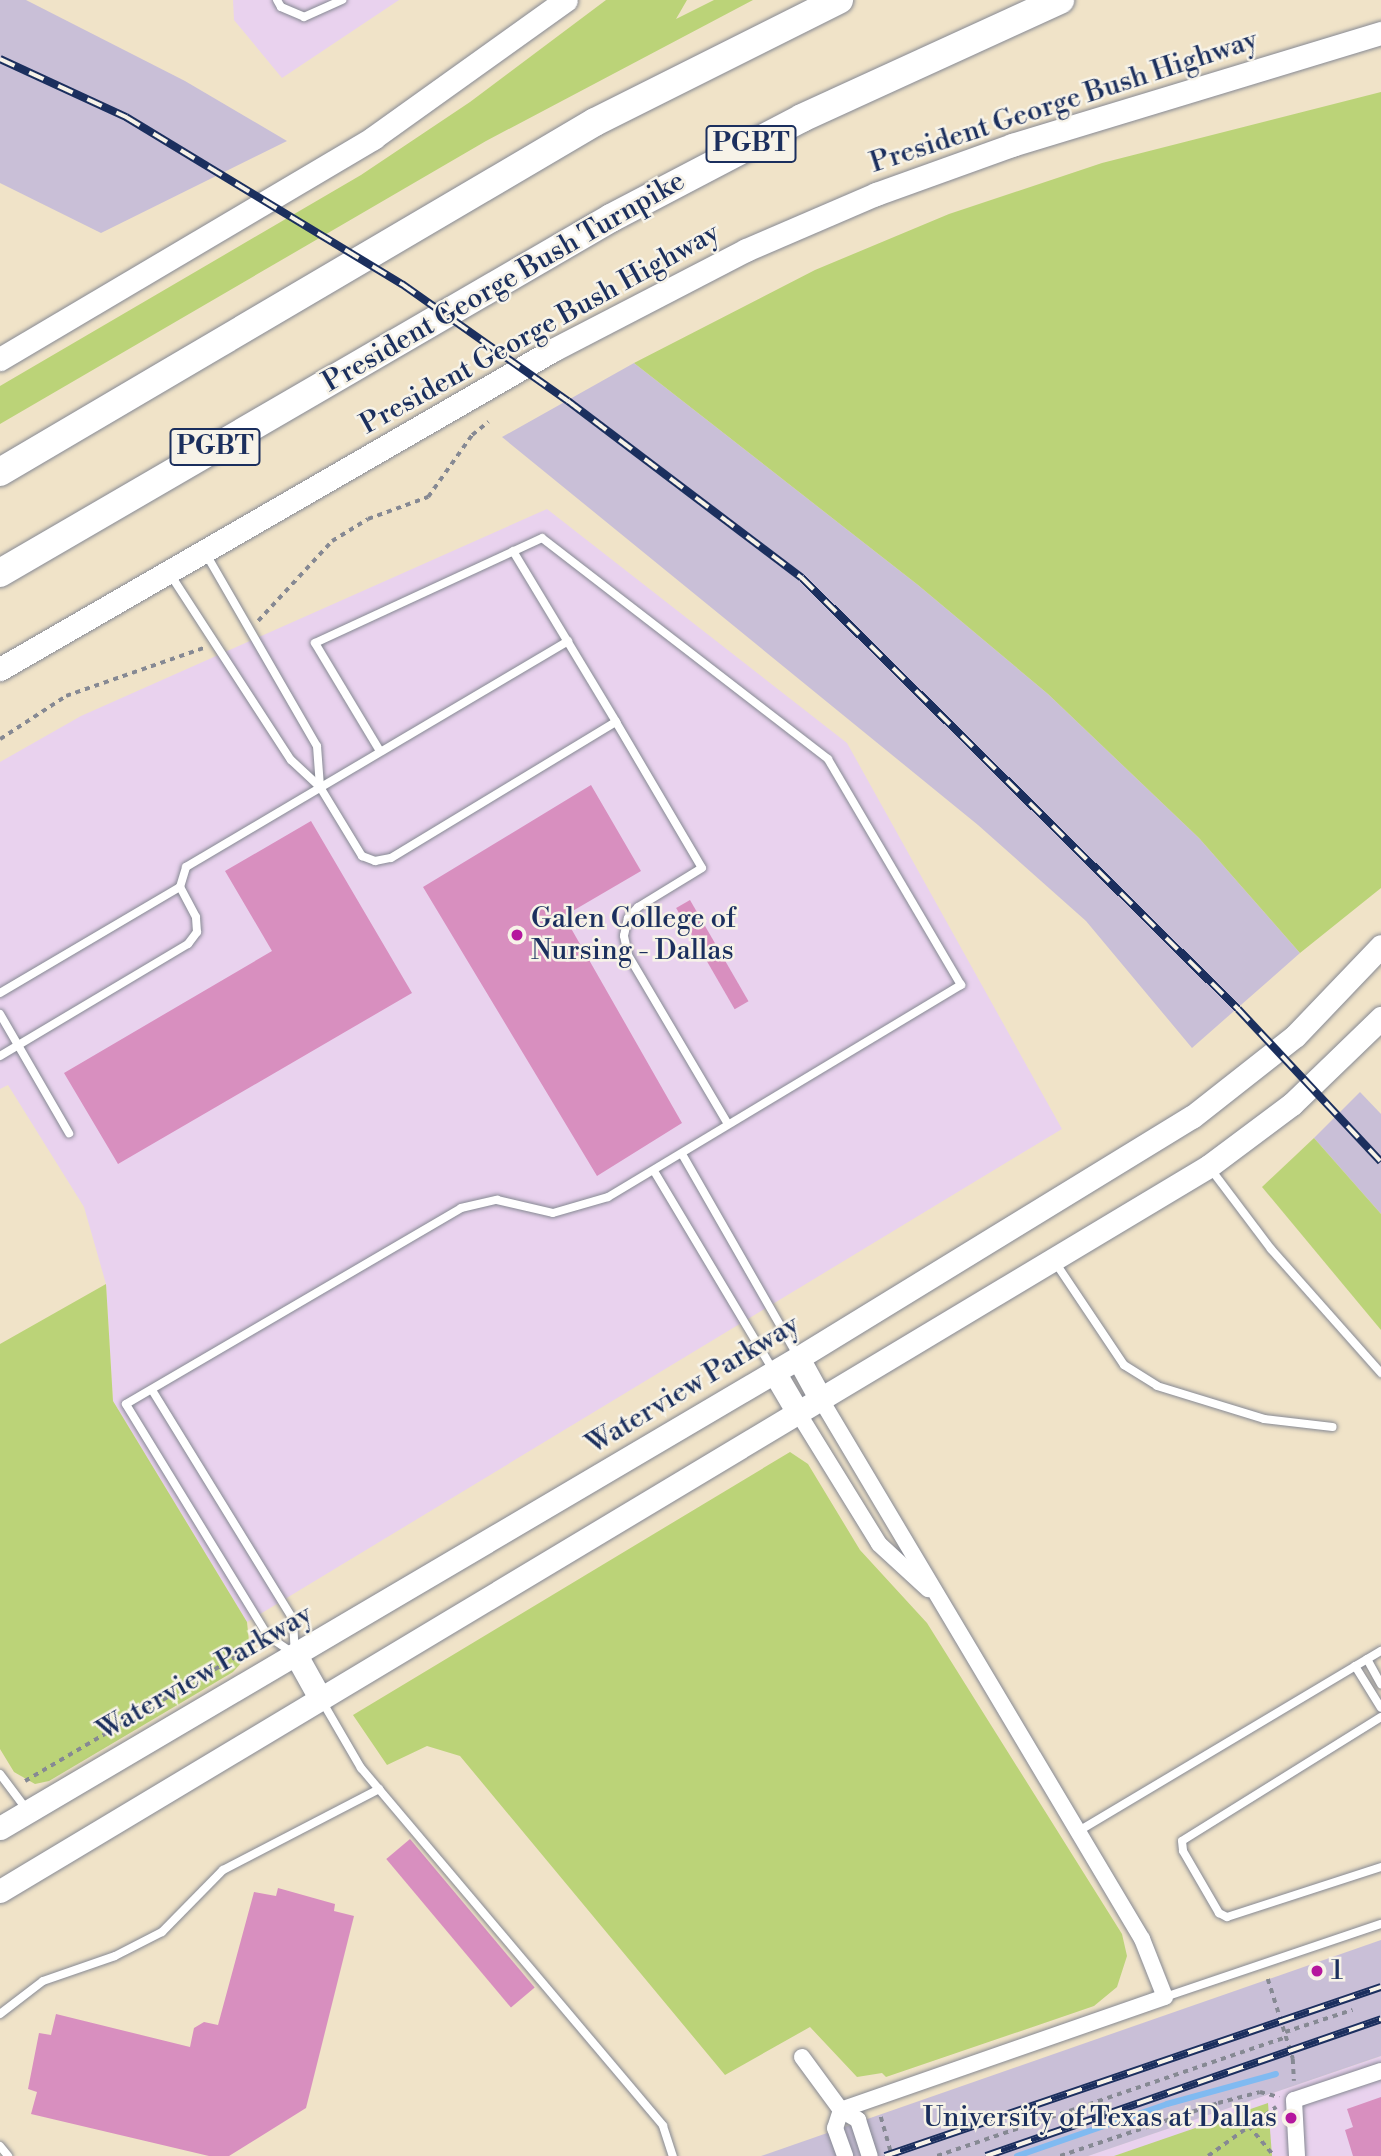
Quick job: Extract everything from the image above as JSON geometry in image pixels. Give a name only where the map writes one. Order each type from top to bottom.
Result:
[{"type":"highway","points":[[0,472],[595,122],[839,0]]},
{"type":"highway","name":"President George Bush Turnpike","points":[[0,573],[611,218],[802,118],[1060,0]]},
{"type":"highway","points":[[0,459],[52,441]]},
{"type":"main road","points":[[0,359],[373,138],[566,0]]},
{"type":"main road","name":"President George Bush Highway","points":[[0,669],[618,314],[800,226],[1012,145],[1381,33]]},
{"type":"main road","name":"Waterview Parkway","points":[[0,1828],[799,1358],[1192,1117],[1295,1036],[1381,946]]},
{"type":"main road","points":[[0,1891],[1209,1166],[1292,1104],[1381,1018]]},
{"type":"main road","points":[[799,1358],[820,1398]]},
{"type":"main road","points":[[774,1372],[797,1411]]},
{"type":"main road","points":[[296,1655],[320,1699]]},
{"type":"street","points":[[820,1398],[1153,1959],[1165,1997],[841,2110]]},
{"type":"street","points":[[797,1411],[879,1544],[936,1595]]},
{"type":"street","points":[[802,2057],[841,2110],[858,2120],[870,2156]]},
{"type":"street","points":[[1297,2156],[1294,2101],[1381,2071]]},
{"type":"street","points":[[841,2110],[835,2128],[845,2156]]},
{"type":"lane","points":[[277,0],[281,7],[304,17],[342,0]]},
{"type":"lane","points":[[296,1655],[268,1636],[126,1404],[461,1208],[497,1200],[553,1213],[572,1210],[608,1197],[961,985],[828,759],[542,538],[315,643],[380,751]]},
{"type":"lane","points":[[204,551],[317,746],[320,787]]},
{"type":"lane","points":[[513,551],[702,868],[638,908],[628,918],[624,936],[628,955],[728,1124]]},
{"type":"lane","points":[[168,572],[218,642],[292,760],[320,787],[362,856],[375,862],[391,858],[616,722]]},
{"type":"lane","points":[[0,993],[180,887],[186,867],[568,641]]},
{"type":"lane","points":[[0,1056],[188,944],[197,932],[196,917],[180,887]]},
{"type":"lane","points":[[0,1014],[69,1133]]},
{"type":"lane","points":[[682,1154],[799,1358]]},
{"type":"lane","points":[[1209,1166],[1270,1249],[1381,1373]]},
{"type":"lane","points":[[654,1171],[774,1372]]},
{"type":"lane","points":[[1053,1260],[1124,1365],[1157,1386],[1264,1419],[1333,1427]]},
{"type":"lane","points":[[152,1390],[293,1619],[296,1655]]},
{"type":"lane","points":[[1077,1832],[1381,1651]]},
{"type":"lane","points":[[1367,1659],[1381,1684]]},
{"type":"lane","points":[[1355,1666],[1381,1708]]},
{"type":"lane","points":[[320,1699],[361,1768],[663,2126],[673,2156]]},
{"type":"lane","points":[[1381,1717],[1182,1841],[1183,1851],[1219,1913],[1227,1917],[1381,1867]]},
{"type":"lane","points":[[0,1774],[27,1811]]},
{"type":"lane","points":[[0,2014],[43,1980],[115,1956],[162,1932],[223,1870],[379,1789]]},
{"type":"lane","points":[[1165,1997],[1381,1924]]},
{"type":"lane","points":[[0,2146],[8,2156]]},
{"type":"path","points":[[250,627],[268,615],[310,561],[332,541],[368,519],[428,497],[472,435],[488,422]]},
{"type":"path","points":[[0,739],[66,696],[218,642]]},
{"type":"path","points":[[25,1781],[247,1650]]},
{"type":"path","points":[[1268,1979],[1293,2059]]},
{"type":"path","points":[[937,2156],[1352,2010]]},
{"type":"path","points":[[1060,2156],[1260,2092],[1294,2101]]},
{"type":"path","points":[[1208,2156],[1272,2109],[1294,2101]]},
{"type":"path","points":[[881,2117],[892,2156]]},
{"type":"path","points":[[1249,2126],[1274,2156]]},
{"type":"shaded area","points":[[0,0],[26,0],[185,81],[287,141],[101,233],[0,183]]},
{"type":"shaded area","points":[[233,0],[399,0],[282,78],[234,20]]},
{"type":"shaded area","points":[[634,363],[918,585],[1048,694],[1199,838],[1300,953],[1192,1048],[1086,921],[978,825],[502,437]]},
{"type":"shaded area","points":[[547,509],[847,743],[1062,1129],[247,1622],[113,1401],[106,1284],[84,1207],[8,1085],[0,1089],[0,762],[81,716]]},
{"type":"shaded area","points":[[1360,1092],[1381,1114],[1381,1214],[1314,1138]]},
{"type":"shaded area","points":[[1381,1940],[1381,2056],[1088,2156],[761,2156]]},
{"type":"shaded area","name":"University of Texas at Dallas","points":[[1381,2056],[1381,2156],[1087,2156]]},
{"type":"green space","points":[[606,0],[687,0],[676,19],[714,0],[753,0],[486,141],[0,424],[0,386],[361,175],[470,102]]},
{"type":"green space","points":[[1381,92],[1381,888],[1300,953],[1199,838],[1048,694],[918,585],[634,363],[815,270],[949,214],[1102,163]]},
{"type":"green space","points":[[1314,1138],[1381,1214],[1381,1330],[1262,1187]]},
{"type":"green space","points":[[106,1284],[113,1401],[247,1622],[249,1641],[243,1661],[233,1672],[49,1781],[35,1784],[14,1772],[0,1749],[0,1344]]},
{"type":"green space","points":[[790,1452],[808,1464],[860,1550],[927,1623],[1122,1934],[1127,1956],[1117,1987],[1094,2006],[886,2077],[882,2073],[857,2077],[810,2027],[725,2075],[460,1756],[427,1746],[387,1765],[353,1715]]},
{"type":"green space","points":[[1268,2103],[1272,2156],[1114,2156]]},
{"type":"building","points":[[591,785],[641,871],[564,916],[682,1123],[597,1176],[423,887]]},
{"type":"building","points":[[311,821],[412,993],[118,1164],[64,1073],[272,951],[225,871]]},
{"type":"building","points":[[690,900],[748,1001],[735,1009],[676,908]]},
{"type":"building","points":[[410,1839],[535,1988],[511,2008],[386,1859]]},
{"type":"building","points":[[278,1888],[335,1904],[334,1911],[354,1916],[306,2108],[229,2156],[209,2156],[31,2114],[37,2092],[28,2089],[39,2033],[51,2035],[56,2014],[190,2047],[194,2028],[204,2022],[218,2025],[254,1892],[276,1896]]},
{"type":"building","points":[[1381,2097],[1381,2156],[1353,2156],[1345,2130],[1353,2127],[1347,2109]]},
{"type":"waterway","points":[[1017,2156],[1167,2104],[1276,2074]]},
{"type":"railway","points":[[0,59],[126,117],[402,284],[568,401],[802,578],[1238,1009],[1381,1162]]},
{"type":"railway","points":[[885,2156],[1381,1987]]},
{"type":"railway","points":[[986,2156],[1381,2019]]},
{"type":"place","name":"Galen College of Nursing - Dallas","points":[[517,935]]},
{"type":"place","name":"1","points":[[1317,1971]]},
{"type":"place","name":"University of Texas at Dallas","points":[[1291,2118]]}]
